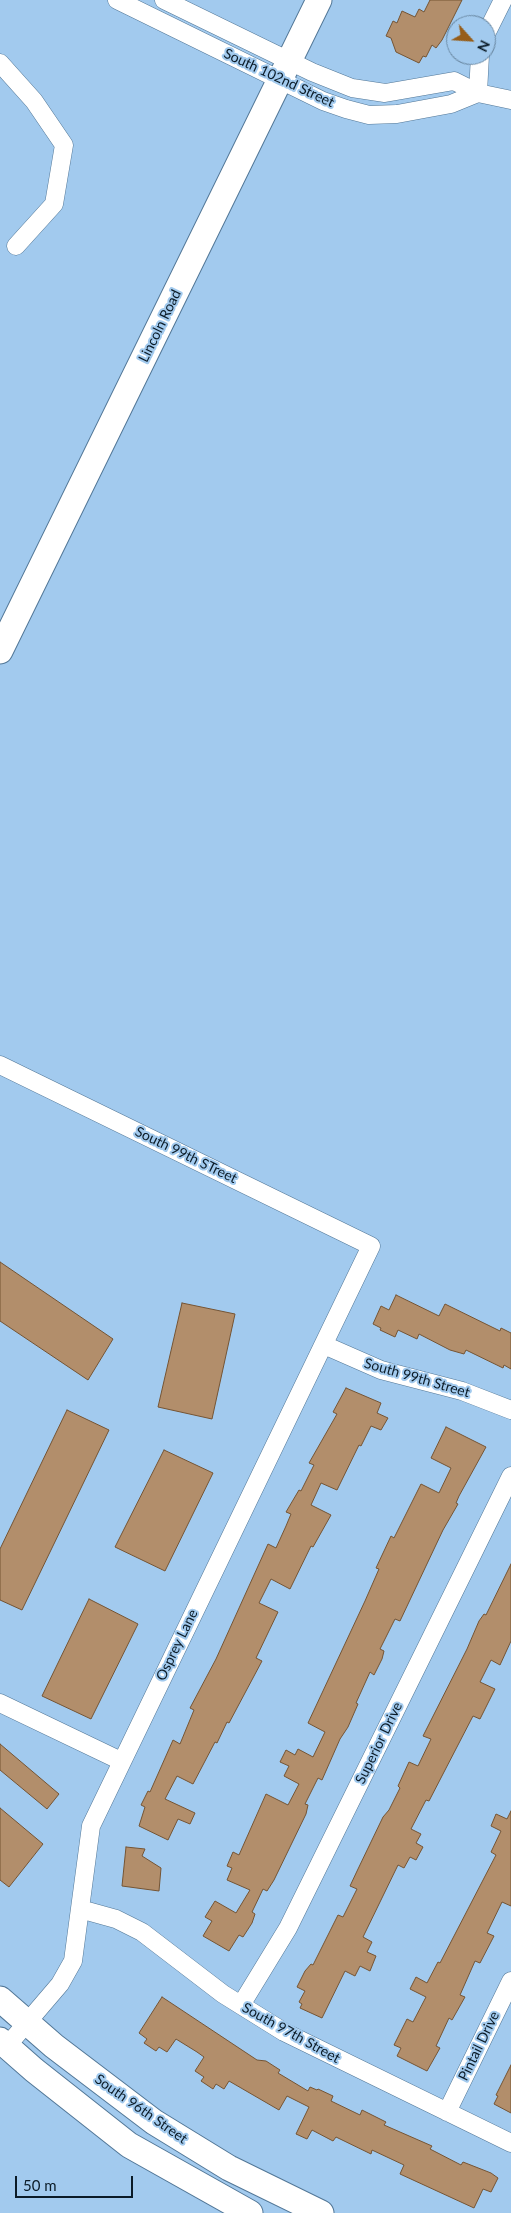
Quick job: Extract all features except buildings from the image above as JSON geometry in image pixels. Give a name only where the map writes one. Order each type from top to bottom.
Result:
[{"type":"street","name":"South 102nd Street","points":[[117,0],[285,71]]},
{"type":"street","name":"South 102nd Street","points":[[164,0],[285,71],[323,101],[369,115],[451,104],[478,93]]},
{"type":"street","name":"Lincoln Road","points":[[0,651],[319,0]]},
{"type":"street","points":[[495,15],[502,0]]},
{"type":"street","points":[[0,63],[34,102],[64,145],[54,204],[16,246]]},
{"type":"street","points":[[479,65],[478,93],[511,100]]},
{"type":"street","name":"South 99th STreet","points":[[0,1064],[372,1246]]},
{"type":"street","name":"Osprey Lane","points":[[4,2043],[27,2023],[60,1984],[73,1960],[91,1826],[120,1761],[372,1246]]},
{"type":"street","name":"South 99th Street","points":[[324,1345],[381,1370],[462,1391],[511,1410]]},
{"type":"street","name":"Superior Drive","points":[[241,2005],[288,1928],[511,1476]]},
{"type":"street","points":[[0,1703],[120,1761]]},
{"type":"street","name":"South 97th Street","points":[[80,1909],[116,1919],[136,1928],[196,1974],[241,2005],[321,2051],[511,2143]]},
{"type":"street","name":"Pintail Drive","points":[[447,2112],[511,1981]]},
{"type":"street","name":"South 96th Street","points":[[0,1999],[27,2023],[154,2122],[229,2168],[321,2213]]},
{"type":"street","points":[[4,2043],[34,2070],[129,2145],[250,2213]]}]
